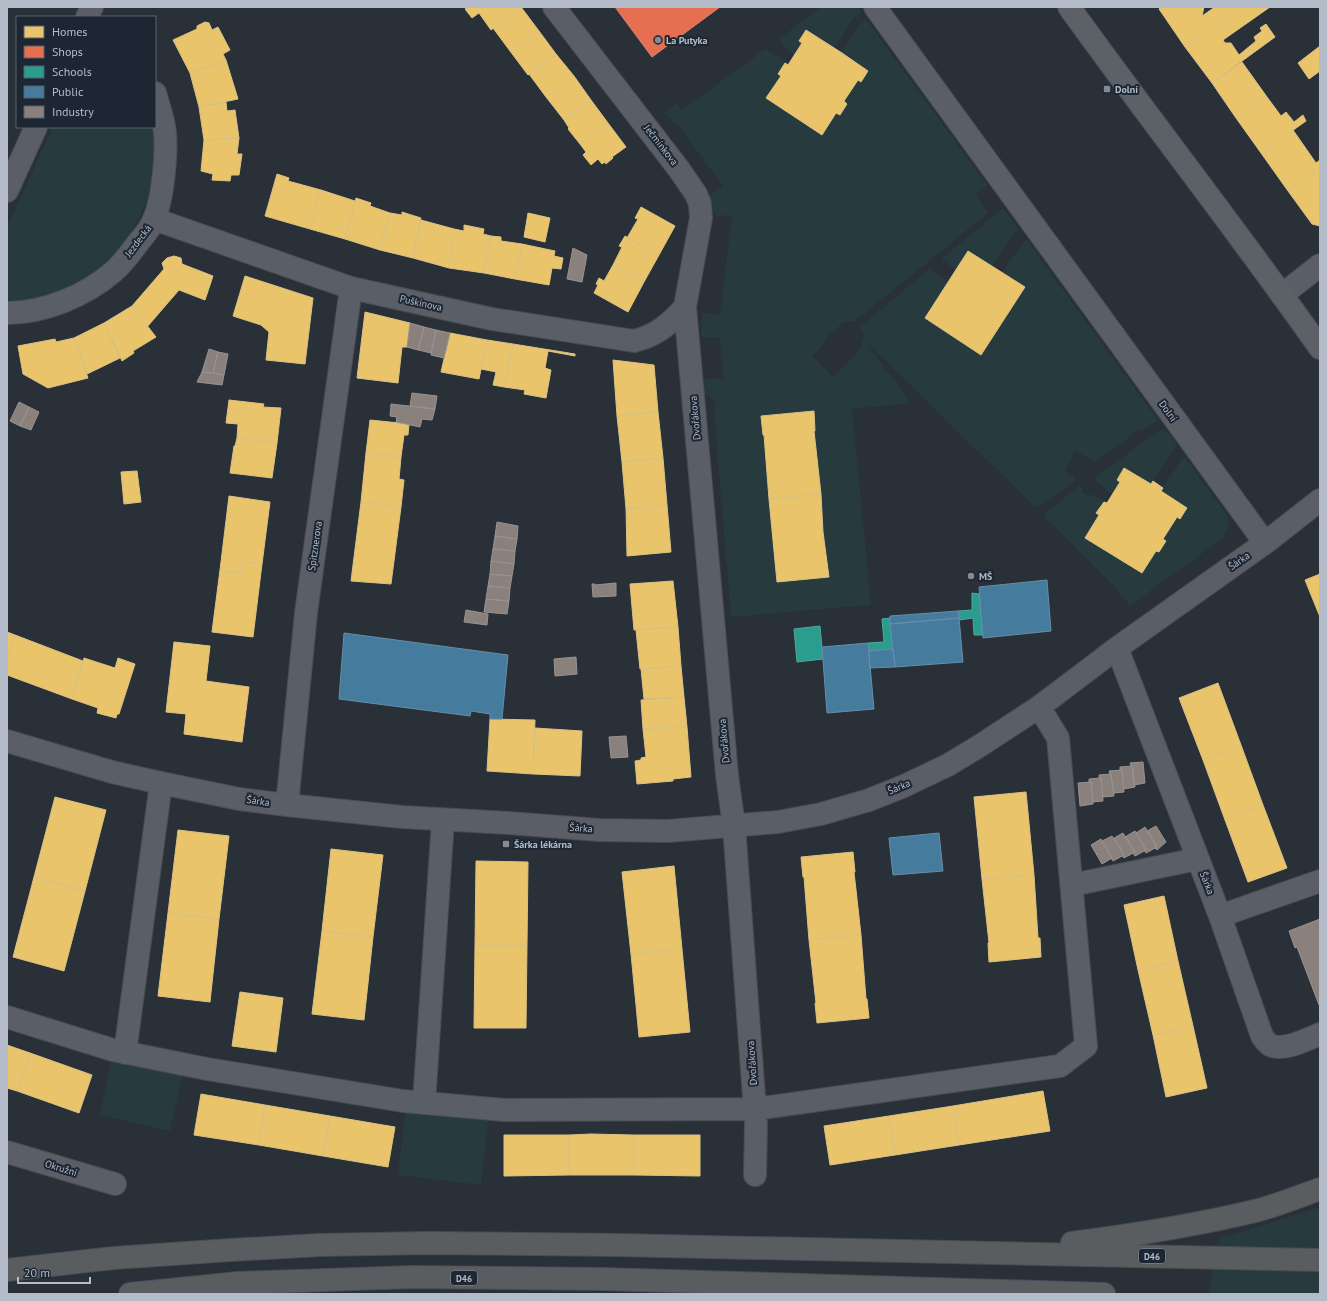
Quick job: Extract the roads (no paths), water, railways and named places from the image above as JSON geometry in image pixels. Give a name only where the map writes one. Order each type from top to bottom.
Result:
[{"type":"highway","points":[[983,1252],[1103,1239],[1182,1226],[1260,1209],[1320,1189]]},
{"type":"highway","name":"D46","points":[[7,1270],[114,1258],[230,1250],[319,1245],[419,1243],[617,1244],[1320,1260]]},
{"type":"highway","name":"D46","points":[[130,1294],[238,1283],[412,1277],[602,1279],[1104,1294]]},
{"type":"highway","points":[[798,1286],[842,1294]]},
{"type":"main road","points":[[1069,7],[1130,92],[1320,348]]},
{"type":"street","name":"Ječmínkova","points":[[554,7],[691,184],[698,199],[701,218],[686,307]]},
{"type":"street","name":"Dolní","points":[[875,7],[1265,543]]},
{"type":"street","name":"Jezdecká","points":[[7,313],[55,305],[98,284],[114,271],[144,236],[154,219],[163,179],[166,142],[164,125],[156,97]]},
{"type":"street","points":[[7,190],[36,128]]},
{"type":"street","name":"Puškinova","points":[[154,219],[351,288],[492,319],[634,340],[646,338],[657,333],[668,325],[686,307]]},
{"type":"street","points":[[1282,295],[1320,265]]},
{"type":"street","name":"Spitznerova","points":[[287,805],[306,613],[351,288]]},
{"type":"street","name":"Dvořákova","points":[[686,307],[727,775],[734,826],[756,1124],[755,1175]]},
{"type":"street","name":"Šárka","points":[[7,741],[112,772],[239,798],[287,805],[402,817],[599,830],[668,831],[778,822],[821,814],[869,800],[948,765],[1039,707],[1116,648],[1265,543],[1320,500]]},
{"type":"street","name":"Šárka","points":[[1116,648],[1220,916],[1262,1036],[1270,1045],[1286,1047],[1320,1034]]},
{"type":"street","points":[[7,1017],[125,1053],[230,1073],[403,1101],[504,1110],[755,1109],[1060,1066],[1086,1046],[1058,738],[1039,707]]},
{"type":"street","points":[[125,1053],[161,783]]},
{"type":"street","points":[[424,1103],[443,820]]},
{"type":"street","points":[[1072,885],[1197,859]]},
{"type":"street","points":[[1220,916],[1320,881]]},
{"type":"street","name":"Okružní","points":[[7,1152],[115,1184]]},
{"type":"place","name":"La Putyka","points":[[658,40]]},
{"type":"place","name":"Dolní","points":[[1107,89]]},
{"type":"place","name":"MŠ","points":[[971,576]]},
{"type":"place","name":"Šárka lékárna","points":[[506,844]]}]
